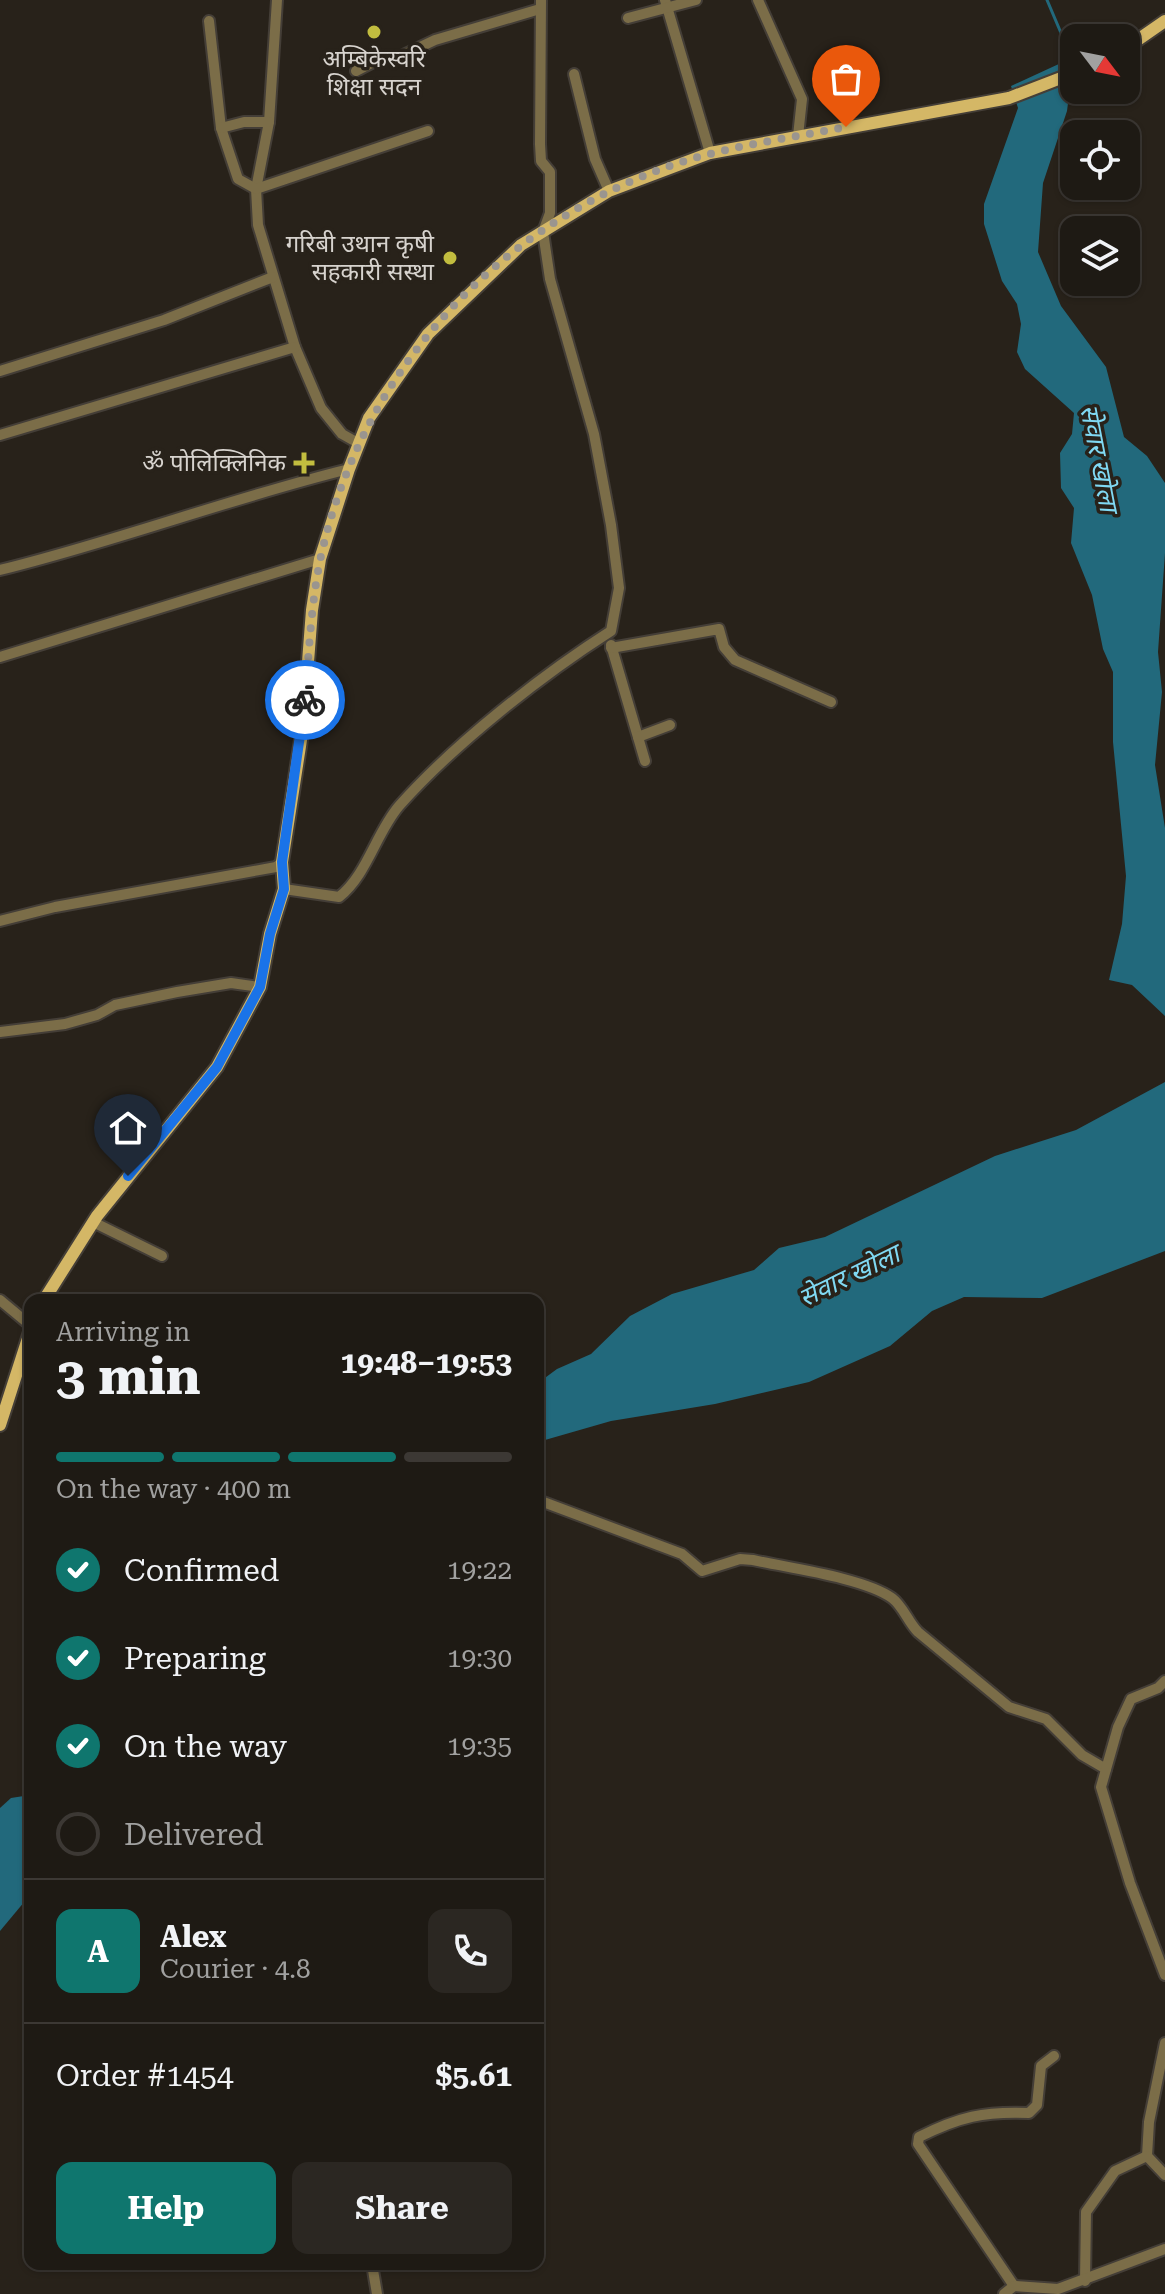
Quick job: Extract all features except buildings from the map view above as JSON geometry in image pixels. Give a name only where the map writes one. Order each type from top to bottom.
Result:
[{"type":"main road","points":[[1140,38],[1165,21]]},
{"type":"main road","points":[[48,1294],[93,1222],[217,1067],[260,987],[270,934],[284,889],[282,862],[303,727],[312,610],[320,559],[358,443],[388,388],[428,334],[496,266],[609,191],[710,153],[1009,98],[1060,78]]},
{"type":"main road","points":[[0,1425],[5,1383],[24,1344]]},
{"type":"street","points":[[277,0],[269,122],[256,189],[258,225],[295,347],[321,408],[342,434],[358,443]]},
{"type":"street","points":[[628,18],[666,4],[696,0]]},
{"type":"street","points":[[758,0],[802,99],[798,136]]},
{"type":"street","points":[[356,71],[381,58],[399,57],[435,40],[540,4],[541,161],[550,172],[550,213],[543,232],[550,279],[594,434],[611,525],[619,588],[611,648],[645,761]]},
{"type":"street","points":[[666,4],[710,153]]},
{"type":"street","points":[[209,21],[221,128],[238,179],[256,189],[428,131]]},
{"type":"street","points":[[574,74],[595,159],[609,191]]},
{"type":"street","points":[[221,128],[244,122],[269,122]]},
{"type":"street","points":[[0,371],[164,320],[273,277]]},
{"type":"street","points":[[0,435],[295,347]]},
{"type":"street","points":[[0,570],[60,555],[276,487],[349,469]]},
{"type":"street","points":[[0,657],[320,559]]},
{"type":"street","points":[[611,648],[719,629],[724,647],[735,660],[831,702]]},
{"type":"street","points":[[284,889],[339,897],[398,808],[413,792],[545,676],[611,631]]},
{"type":"street","points":[[638,737],[670,725]]},
{"type":"street","points":[[0,921],[55,907],[276,867],[282,862]]},
{"type":"street","points":[[0,1032],[65,1024],[97,1015],[115,1005],[177,992],[231,983],[260,987]]},
{"type":"street","points":[[93,1222],[162,1256]]},
{"type":"street","points":[[0,1300],[24,1320]]},
{"type":"street","points":[[544,1502],[682,1554],[702,1571],[740,1559],[753,1560],[834,1576],[885,1594],[895,1600],[918,1632],[1000,1700],[1009,1707],[1046,1719],[1082,1755],[1106,1769]]},
{"type":"street","points":[[1165,1681],[1158,1688],[1131,1699],[1118,1727],[1101,1787],[1130,1883],[1165,1975]]},
{"type":"street","points":[[1165,2043],[1149,2122],[1147,2156],[1165,2175]]},
{"type":"street","points":[[1014,2286],[918,2144],[919,2137],[949,2122],[985,2111],[1029,2113],[1037,2105],[1041,2066],[1054,2056]]},
{"type":"street","points":[[1085,2281],[1086,2212],[1115,2171],[1147,2156]]},
{"type":"street","points":[[1004,2294],[1014,2286],[1047,2290],[1085,2281],[1165,2249]]},
{"type":"street","points":[[373,2270],[377,2294]]},
{"type":"water","points":[[1060,63],[1060,104],[1068,104],[1064,120],[1060,120],[1060,132],[1043,183],[1038,252],[1061,306],[1106,367],[1124,437],[1147,456],[1165,483],[1165,553],[1158,652],[1162,692],[1155,765],[1165,828],[1165,1016],[1132,985],[1109,980],[1122,924],[1126,876],[1113,742],[1113,672],[1103,649],[1092,595],[1071,543],[1074,508],[1061,488],[1060,453],[1072,434],[1074,413],[1025,369],[1017,352],[1021,324],[1017,304],[1002,281],[984,224],[984,204],[1018,108],[1011,86]]},
{"type":"water","points":[[1165,1082],[1165,1251],[1042,1298],[964,1297],[932,1311],[890,1346],[809,1382],[715,1404],[611,1421],[544,1440],[544,1379],[557,1369],[591,1354],[630,1316],[672,1294],[754,1270],[779,1248],[825,1237],[995,1156],[1076,1130]]},
{"type":"water","points":[[24,1796],[24,1902],[0,1931],[0,1808],[11,1798]]},
{"type":"waterway","name":"सेवार खोला","points":[[1047,0],[1060,31]]},
{"type":"way so far","points":[[305,700],[312,610],[320,559],[358,443],[388,388],[449,309],[521,245],[609,191],[710,153],[846,127]]},
{"type":"place","name":"अम्बिकेस्वरि शिक्षा सदन","points":[[374,32]]},
{"type":"place","name":"गरिबी उथान कृषी सहकारी सस्था","points":[[450,258]]},
{"type":"place","name":"ॐ पोलिक्लिनिक","points":[[304,463]]},
{"type":"route","points":[[128,1176],[217,1067],[260,987],[270,934],[284,889],[282,862],[305,700]]}]
